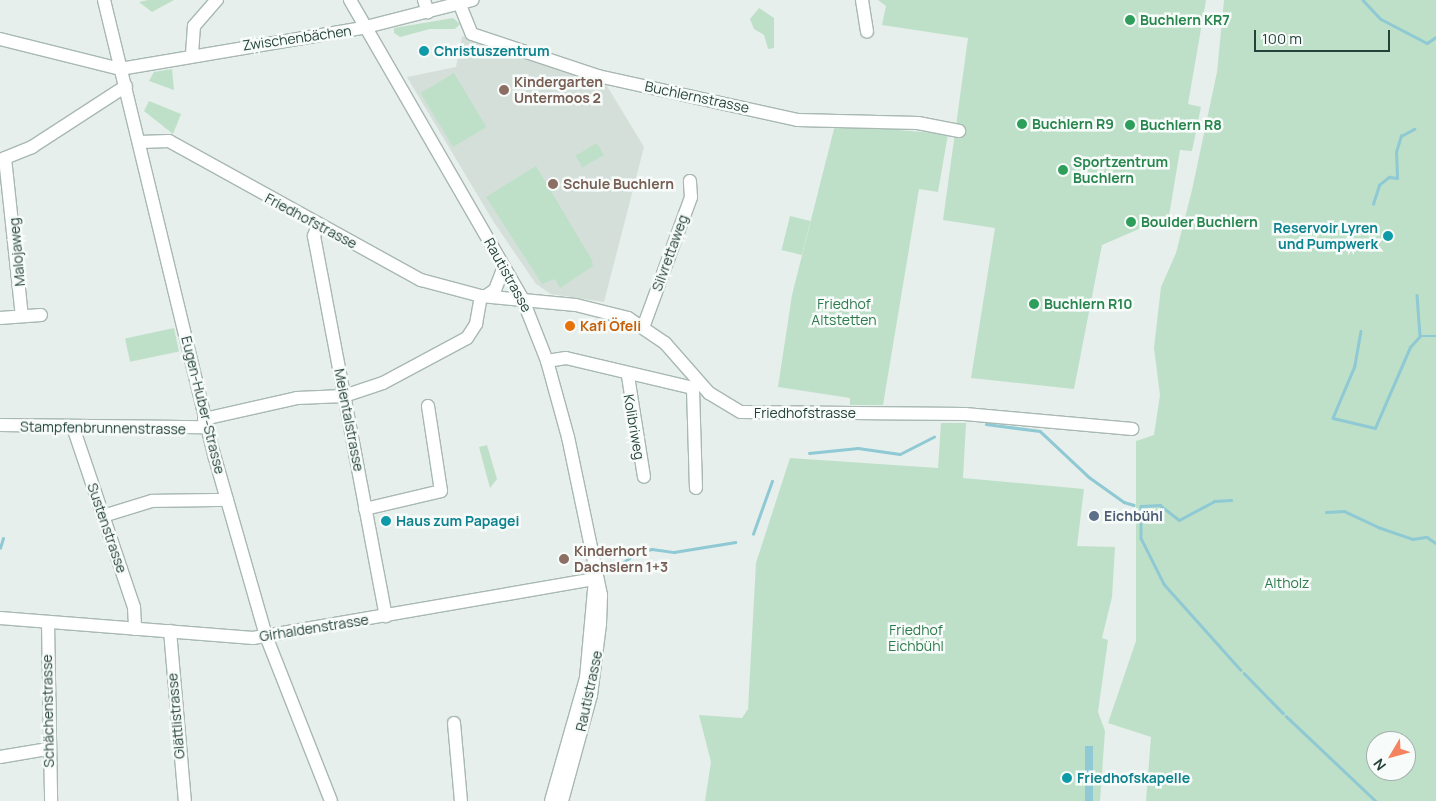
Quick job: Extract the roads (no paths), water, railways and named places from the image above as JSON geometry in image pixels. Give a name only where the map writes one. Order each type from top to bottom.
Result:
[{"type":"street","name":"Eugen-Huber-Strasse","points":[[104,0],[140,142],[205,423],[266,636],[330,801]]},
{"type":"street","points":[[192,54],[194,26],[217,0]]},
{"type":"street","name":"Rautistrasse","points":[[350,0],[362,28],[523,300],[547,360],[588,531],[595,579],[601,595],[598,655],[562,801]]},
{"type":"street","points":[[862,0],[867,32]]},
{"type":"street","name":"Zwischenbächen","points":[[120,69],[192,54],[362,28],[426,6],[466,2]]},
{"type":"street","name":"Buchlernstrasse","points":[[466,2],[472,34],[598,76],[798,120],[918,123],[960,131]]},
{"type":"street","points":[[0,39],[120,69]]},
{"type":"street","points":[[2,159],[32,147],[126,86]]},
{"type":"street","name":"Friedhofstrasse","points":[[140,142],[169,141],[318,225],[421,280],[484,296],[613,312],[644,324],[696,385],[727,406],[758,414],[965,414],[1132,429]]},
{"type":"street","name":"Malojaweg","points":[[2,159],[22,316]]},
{"type":"street","name":"Silvrettaweg","points":[[644,324],[691,198],[690,181]]},
{"type":"street","name":"Meientalstrasse","points":[[318,225],[314,236],[386,616]]},
{"type":"street","points":[[484,296],[495,290],[504,267]]},
{"type":"street","name":"Stampfenbrunnenstrasse","points":[[0,425],[73,427],[205,423],[291,398],[344,396],[383,383],[467,338],[476,324],[484,296]]},
{"type":"street","points":[[0,318],[41,315]]},
{"type":"street","points":[[547,360],[566,358],[628,376],[696,385],[696,488]]},
{"type":"street","name":"Kolibriweg","points":[[628,376],[644,477]]},
{"type":"street","points":[[365,509],[441,491],[428,406]]},
{"type":"street","name":"Sustenstrasse","points":[[73,427],[134,607],[135,629]]},
{"type":"street","points":[[103,516],[152,501],[228,500]]},
{"type":"street","name":"Rautistrasse","points":[[551,801],[586,678],[595,579]]},
{"type":"street","name":"Girhaldenstrasse","points":[[0,618],[135,629],[266,636],[595,579]]},
{"type":"street","name":"Schächenstrasse","points":[[48,622],[48,749],[51,801]]},
{"type":"street","name":"Glättlistrasse","points":[[170,631],[185,801]]},
{"type":"street","points":[[454,723],[460,801]]},
{"type":"street","points":[[0,757],[48,749]]},
{"type":"water","points":[[1085,746],[1093,746],[1093,801],[1085,801]]},
{"type":"waterway","points":[[1363,0],[1381,19],[1427,43],[1436,37]]},
{"type":"waterway","points":[[1373,204],[1379,185],[1389,177],[1397,178],[1396,152],[1401,136],[1414,129]]},
{"type":"waterway","points":[[1417,295],[1420,336]]},
{"type":"waterway","points":[[1361,331],[1355,366],[1333,418],[1375,428],[1410,347],[1420,336],[1436,336]]},
{"type":"waterway","points":[[986,424],[1040,431],[1089,477],[1124,502],[1134,505]]},
{"type":"waterway","points":[[809,453],[858,448],[900,454],[934,437]]},
{"type":"waterway","points":[[753,534],[772,481]]},
{"type":"waterway","points":[[1141,506],[1160,505],[1179,520],[1214,501],[1231,500]]},
{"type":"waterway","points":[[1141,506],[1141,538],[1164,584],[1241,670]]},
{"type":"waterway","points":[[1326,512],[1344,511],[1378,527],[1412,539],[1427,537],[1436,543]]},
{"type":"waterway","points":[[0,548],[3,538]]},
{"type":"waterway","points":[[610,572],[636,553],[652,549],[674,552],[735,542]]},
{"type":"waterway","points":[[1244,673],[1283,713]]},
{"type":"waterway","points":[[1286,716],[1376,801]]},
{"type":"place","name":"Buchlern KR7","points":[[1130,20]]},
{"type":"place","name":"Christuszentrum","points":[[424,51]]},
{"type":"place","name":"Kindergarten Untermoos 2","points":[[504,90]]},
{"type":"place","name":"Buchlern R9","points":[[1022,124]]},
{"type":"place","name":"Buchlern R8","points":[[1130,125]]},
{"type":"place","name":"Sportzentrum Buchlern","points":[[1063,170]]},
{"type":"place","name":"Schule Buchlern","points":[[553,184]]},
{"type":"place","name":"Boulder Buchlern","points":[[1131,222]]},
{"type":"place","name":"Reservoir Lyren und Pumpwerk","points":[[1388,236]]},
{"type":"place","name":"Buchlern R10","points":[[1034,304]]},
{"type":"place","name":"Kafi Öfeli","points":[[570,326]]},
{"type":"place","name":"Eichbühl","points":[[1094,516]]},
{"type":"place","name":"Haus zum Papagei","points":[[386,521]]},
{"type":"place","name":"Kinderhort Dachslern 1+3","points":[[564,559]]},
{"type":"place","name":"Friedhofskapelle","points":[[1067,778]]},
{"type":"park label","name":"Friedhof Altstetten","points":[[844,312]]},
{"type":"park label","name":"Altholz","points":[[1287,583]]},
{"type":"park label","name":"Friedhof Eichbühl","points":[[916,638]]}]
